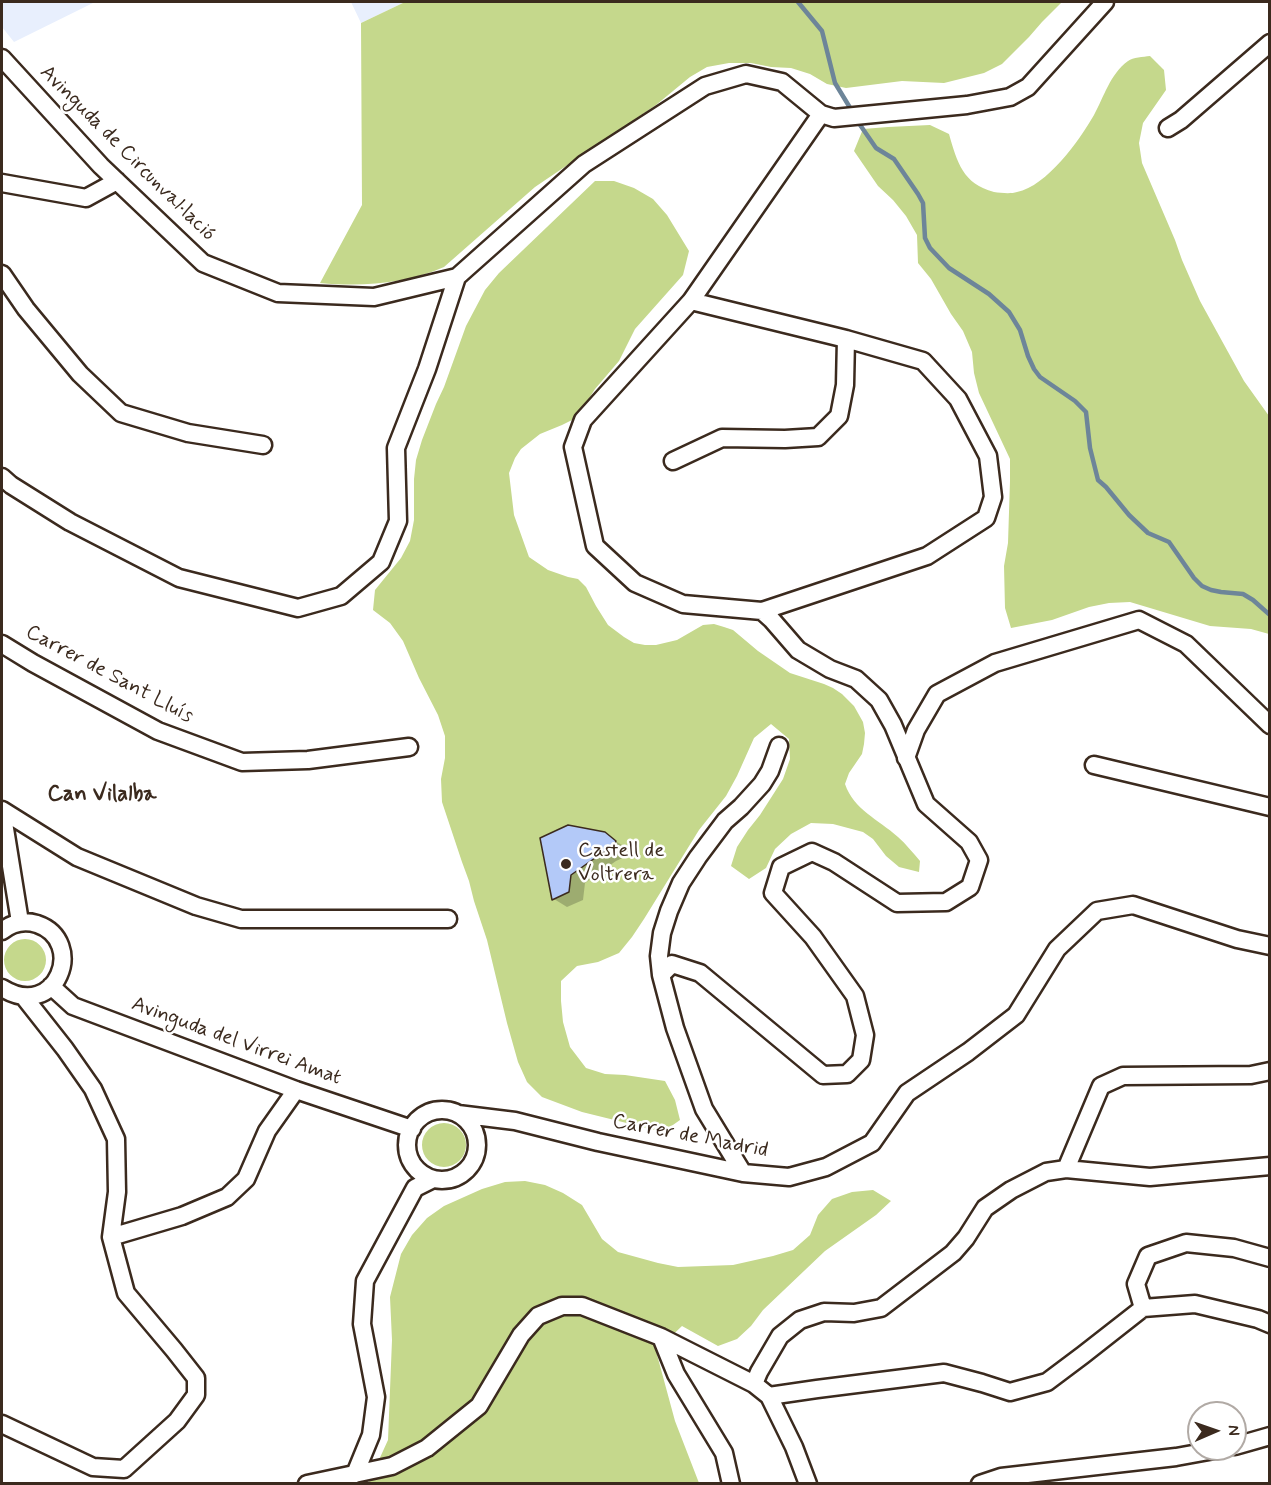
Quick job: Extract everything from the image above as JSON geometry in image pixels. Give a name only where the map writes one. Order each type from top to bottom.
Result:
[{"type":"street","name":"Avinguda de Circunval·lació","points":[[2,58],[101,166],[203,263],[278,293],[374,297],[457,277],[584,164],[705,86],[746,74],[782,82],[822,114],[834,118],[967,105],[1010,97],[1029,87],[1105,2]]},
{"type":"street","points":[[1167,128],[1181,120],[1269,43]]},
{"type":"street","points":[[691,301],[846,339],[923,361],[958,399],[988,456],[993,497],[986,518],[927,556],[762,611],[683,604],[635,583],[595,546],[573,447],[583,420],[691,301],[822,114]]},
{"type":"street","points":[[2,183],[86,198],[117,182]]},
{"type":"street","points":[[2,274],[26,309],[80,374],[121,413],[188,433],[263,445]]},
{"type":"street","points":[[2,477],[70,522],[179,578],[298,609],[341,596],[381,562],[398,520],[396,448],[427,369],[457,277]]},
{"type":"street","points":[[673,461],[722,438],[785,439],[818,436],[839,416],[845,385],[846,339]]},
{"type":"street","points":[[661,975],[672,964],[700,974],[823,1075],[847,1074],[861,1060],[866,1035],[855,996],[813,937],[773,893],[781,867],[812,852],[834,862],[897,903],[946,902],[970,887],[979,861],[969,842],[926,804],[893,725],[879,700],[856,679],[831,669],[798,650],[762,611]]},
{"type":"street","points":[[906,758],[916,730],[937,694],[995,663],[1139,620],[1186,644],[1269,725]]},
{"type":"street","name":"Carrer de Sant Lluís","points":[[2,644],[158,731],[242,762],[308,760],[409,747]]},
{"type":"street","points":[[743,1173],[705,1109],[675,1028],[661,975],[659,956],[662,933],[681,883],[725,821],[762,784],[770,771],[779,746]]},
{"type":"street","points":[[1094,765],[1269,807]]},
{"type":"street","points":[[2,810],[77,857],[196,906],[241,919],[448,919]]},
{"type":"street","points":[[2,810],[20,922]]},
{"type":"street","name":"Carrer de Madrid","points":[[458,1114],[515,1121],[598,1142],[743,1173],[789,1177],[826,1167],[872,1143],[907,1093],[969,1052],[1016,1015],[1057,949],[1097,911],[1133,906],[1237,939],[1269,946]]},
{"type":"street","points":[[2,931],[9,925],[20,922],[32,922],[43,926],[52,933],[63,954],[59,977],[43,993],[24,997],[2,988]]},
{"type":"street","name":"Avinguda del Virrei Amat","points":[[51,986],[73,1006],[296,1090],[412,1129]]},
{"type":"street","points":[[2,1424],[93,1467],[124,1469],[177,1421],[196,1395],[196,1378],[126,1293],[111,1237],[117,1192],[116,1139],[93,1089],[24,997]]},
{"type":"street","points":[[1066,1169],[1101,1086],[1123,1076],[1251,1075],[1269,1071]]},
{"type":"street","points":[[111,1237],[182,1216],[227,1197],[246,1179],[267,1131],[296,1090]]},
{"type":"street","points":[[447,1111],[458,1114],[467,1120],[474,1130],[477,1152],[465,1172],[456,1178],[433,1179],[416,1168],[408,1149],[408,1138],[418,1120],[427,1114],[447,1111]]},
{"type":"street","points":[[754,1384],[780,1336],[800,1320],[824,1312],[854,1312],[881,1308],[953,1252],[966,1238],[985,1208],[1011,1190],[1046,1172],[1066,1169],[1150,1177],[1269,1166]]},
{"type":"street","points":[[355,1474],[370,1436],[376,1397],[362,1324],[365,1281],[415,1188],[433,1179]]},
{"type":"street","points":[[1143,1308],[1136,1284],[1148,1256],[1186,1244],[1233,1248],[1269,1258]]},
{"type":"street","points":[[769,1396],[944,1373],[1010,1392],[1047,1382],[1143,1308],[1195,1304],[1258,1319],[1269,1324]]},
{"type":"street","points":[[307,1484],[392,1466],[427,1448],[479,1406],[521,1335],[538,1316],[562,1306],[582,1306],[661,1337],[754,1384],[769,1396],[808,1484]]},
{"type":"street","points":[[661,1337],[676,1374],[724,1453],[731,1484]]},
{"type":"street","points":[[1247,1442],[1269,1436]]},
{"type":"street","points":[[980,1484],[1000,1477],[1187,1455]]},
{"type":"shaded area","points":[[2,2],[95,2],[14,42],[2,27]]},
{"type":"shaded area","points":[[351,2],[405,2],[361,23]]},
{"type":"green space","points":[[405,2],[1062,2],[1002,64],[984,73],[944,83],[902,81],[846,88],[827,84],[810,74],[791,68],[751,63],[729,63],[707,67],[690,77],[656,105],[535,187],[444,267],[399,281],[352,285],[320,283],[362,205],[361,23]]},
{"type":"green space","points":[[1150,56],[1164,70],[1166,90],[1143,123],[1139,143],[1142,163],[1200,301],[1244,381],[1269,416],[1269,634],[1251,629],[1210,626],[1130,602],[1089,607],[1052,620],[1011,628],[1005,608],[1004,566],[1008,543],[1010,459],[979,393],[972,352],[963,331],[931,279],[918,263],[917,235],[906,216],[878,186],[854,151],[863,129],[930,125],[949,134],[959,163],[968,178],[975,184],[994,192],[1017,192],[1040,181],[1071,149],[1088,126],[1116,72],[1128,61]]},
{"type":"green space","points":[[595,181],[614,181],[634,188],[653,199],[667,215],[689,251],[683,275],[635,329],[619,361],[595,389],[581,411],[572,420],[540,434],[521,449],[515,458],[509,473],[514,515],[529,557],[548,570],[578,579],[586,587],[608,625],[634,643],[656,645],[677,640],[703,625],[714,624],[733,630],[790,673],[824,684],[842,694],[854,706],[863,722],[865,733],[862,754],[849,773],[845,784],[849,793],[860,807],[898,837],[920,861],[919,872],[899,867],[886,856],[873,839],[863,832],[833,824],[811,823],[791,834],[775,849],[766,868],[749,879],[731,866],[737,847],[783,779],[790,759],[789,739],[771,724],[754,738],[726,796],[699,830],[632,937],[619,953],[598,962],[577,966],[561,981],[563,1022],[570,1047],[586,1068],[605,1074],[665,1081],[675,1100],[680,1120],[663,1132],[582,1112],[542,1097],[527,1082],[518,1062],[507,1023],[487,940],[442,802],[441,779],[445,758],[445,736],[438,715],[403,641],[390,623],[373,610],[375,590],[401,558],[410,541],[414,520],[416,460],[466,326],[485,290],[499,273]]},
{"type":"green space","points":[[25,939],[40,945],[46,960],[40,975],[25,981],[10,975],[4,960],[10,945]]},
{"type":"green space","points":[[444,1123],[459,1130],[466,1145],[459,1160],[444,1167],[429,1160],[422,1145],[429,1130]]},
{"type":"green space","points":[[525,1181],[545,1185],[582,1205],[602,1239],[618,1252],[678,1267],[733,1265],[793,1250],[810,1235],[818,1215],[832,1199],[852,1192],[873,1190],[891,1201],[876,1215],[825,1251],[763,1310],[737,1339],[718,1346],[682,1326],[656,1351],[675,1421],[699,1483],[368,1484],[388,1440],[392,1340],[390,1297],[401,1254],[412,1235],[427,1218],[444,1206],[482,1189],[505,1182]]},
{"type":"building","name":"Castell de Voltrera","points":[[568,825],[605,832],[616,841],[613,848],[571,875],[569,892],[552,900],[540,838]]},
{"type":"waterway","points":[[798,2],[822,31],[835,83],[852,111]]},
{"type":"waterway","points":[[856,119],[876,148],[894,159],[918,194],[923,203],[925,238],[930,248],[949,268],[989,294],[1009,312],[1020,330],[1028,356],[1040,377],[1075,401],[1086,412],[1090,448],[1098,480],[1148,533],[1169,542],[1202,586],[1221,592],[1243,594],[1270,615]]},
{"type":"place","name":"Castell de Voltrera","points":[[566,864]]},
{"type":"district","name":"Can Vilalba","points":[[102,795]]}]
